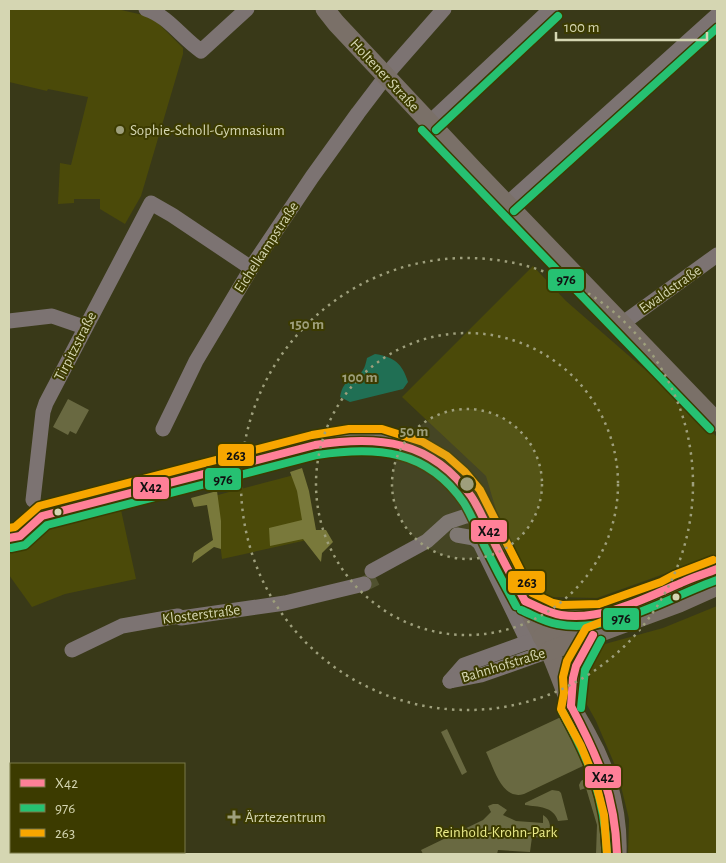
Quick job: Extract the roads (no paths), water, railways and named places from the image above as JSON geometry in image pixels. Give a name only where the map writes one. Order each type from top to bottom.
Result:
[{"type":"main road","name":"Holtener Straße","points":[[325,9],[429,123],[623,322],[717,422]]},
{"type":"main road","points":[[9,538],[20,536],[42,516],[315,445],[350,439],[388,440],[430,457],[457,479],[471,496],[482,514],[510,576],[525,601],[540,643],[562,679],[571,706],[587,734],[607,782],[616,824],[617,854]]},
{"type":"main road","name":"Bahnhofstraße","points":[[540,643],[600,614],[665,591],[717,569]]},
{"type":"main road","name":"Bahnhofstraße","points":[[540,643],[593,635],[679,604],[717,586]]},
{"type":"main road","points":[[525,601],[546,611],[561,615],[600,614]]},
{"type":"main road","points":[[571,706],[574,694],[573,678],[576,665],[593,635]]},
{"type":"street","points":[[146,9],[160,16],[201,51],[247,9]]},
{"type":"street","name":"Eichelkampstraße","points":[[163,428],[196,361],[251,268],[334,146],[387,78],[393,67],[444,9]]},
{"type":"street","points":[[429,123],[552,9]]},
{"type":"street","points":[[507,204],[717,15]]},
{"type":"street","name":"Tirpitzstraße","points":[[33,500],[44,406],[150,203],[172,215],[251,268]]},
{"type":"street","name":"Ewaldstraße","points":[[623,322],[717,256]]},
{"type":"street","points":[[9,321],[52,316],[84,327]]},
{"type":"street","name":"Klosterstraße","points":[[368,578],[399,566],[413,557],[462,535],[482,514]]},
{"type":"street","name":"Klosterstraße","points":[[72,650],[122,626],[178,616],[181,618],[285,604],[352,588],[427,541],[448,522],[466,516],[482,514]]},
{"type":"street","points":[[462,535],[474,538],[480,543],[540,643]]},
{"type":"street","name":"Bahnhofstraße","points":[[540,643],[482,675],[450,681],[464,664],[540,643]]},
{"type":"tunnel","points":[[364,584],[376,578]]},
{"type":"place","name":"Sophie-Scholl-Gymnasium","points":[[120,130]]},
{"type":"place","name":"Ärztezentrum","points":[[234,817]]},
{"type":"park label","name":"Reinhold-Krohn-Park","points":[[496,832]]}]
